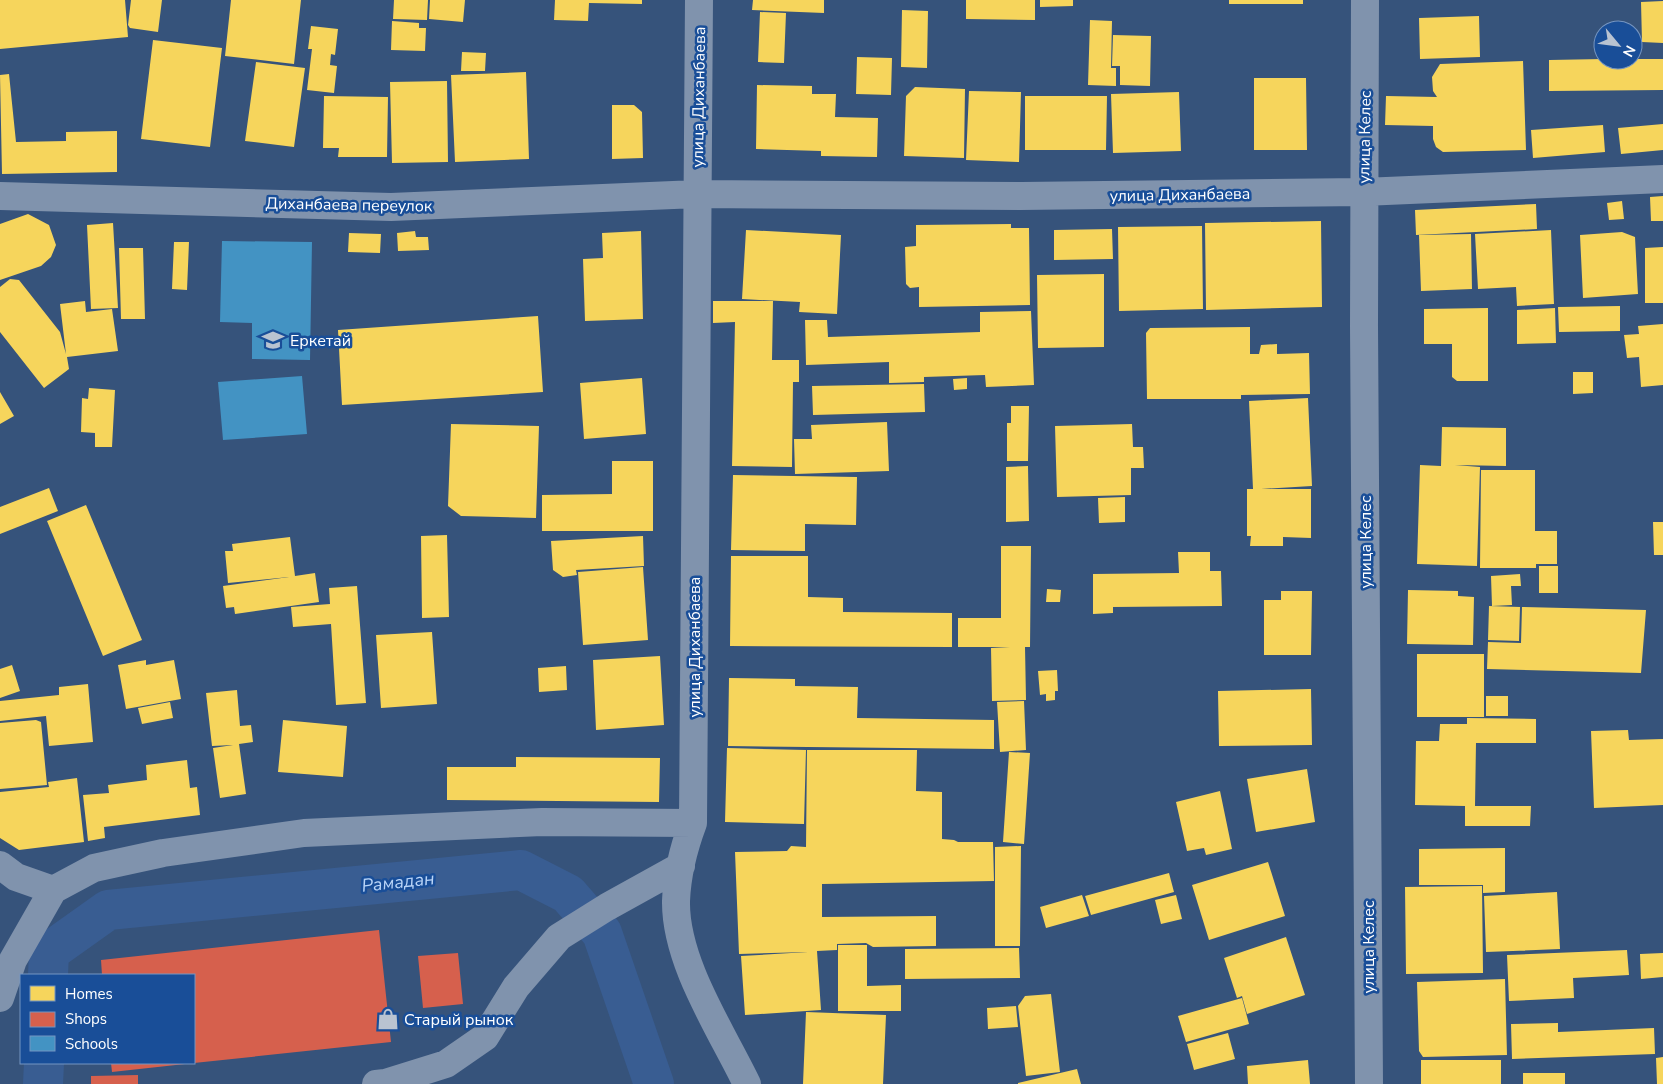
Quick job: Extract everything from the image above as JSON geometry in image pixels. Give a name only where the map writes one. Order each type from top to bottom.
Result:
[{"type":"street","name":"улица Диханбаева","points":[[699,0],[693,823],[684,848],[676,901],[680,933],[696,981],[747,1084]]},
{"type":"street","name":"улица Келес","points":[[1365,0],[1363,192],[1369,1084]]},
{"type":"street","name":"улица Диханбаева","points":[[697,194],[1021,196],[1363,192],[1663,179]]},
{"type":"street","name":"Диханбаева переулок","points":[[0,196],[391,207],[697,194]]},
{"type":"street","points":[[0,998],[13,960],[53,890],[94,868],[163,853],[304,833],[542,822],[693,823]]},
{"type":"street","points":[[0,865],[16,878],[53,890]]},
{"type":"street","points":[[376,1084],[385,1084],[446,1064],[485,1037],[516,987],[559,937],[607,907],[681,866]]},
{"type":"building: Homes","points":[[0,0],[125,0],[128,37],[0,49]]},
{"type":"building: Homes","points":[[131,0],[162,0],[158,32],[130,28],[128,25]]},
{"type":"building: Homes","points":[[231,0],[301,0],[294,64],[225,56]]},
{"type":"building: Homes","points":[[394,0],[428,0],[427,20],[393,19]]},
{"type":"building: Homes","points":[[430,0],[465,0],[463,22],[429,19]]},
{"type":"building: Homes","points":[[555,0],[642,0],[642,4],[589,3],[588,21],[554,20]]},
{"type":"building: Homes","points":[[753,0],[824,0],[824,13],[752,10]]},
{"type":"building: Homes","points":[[966,0],[1035,0],[1035,20],[966,19]]},
{"type":"building: Homes","points":[[1040,0],[1073,0],[1073,6],[1040,7]]},
{"type":"building: Homes","points":[[1229,0],[1303,0],[1303,4],[1229,4]]},
{"type":"building: Homes","points":[[1663,1],[1663,43],[1643,42],[1641,2]]},
{"type":"building: Homes","points":[[902,10],[928,11],[927,68],[901,67]]},
{"type":"building: Homes","points":[[760,12],[786,13],[784,63],[758,62]]},
{"type":"building: Homes","points":[[1479,16],[1480,57],[1420,59],[1419,18]]},
{"type":"building: Homes","points":[[1090,20],[1112,21],[1111,68],[1116,68],[1116,86],[1088,85]]},
{"type":"building: Homes","points":[[392,21],[419,23],[419,28],[426,28],[425,51],[391,50]]},
{"type":"building: Homes","points":[[311,26],[338,29],[335,55],[331,54],[330,65],[337,66],[334,93],[307,90],[312,49],[308,49]]},
{"type":"building: Homes","points":[[1113,35],[1151,36],[1150,86],[1120,85],[1120,66],[1112,66]]},
{"type":"building: Homes","points":[[153,40],[222,48],[210,147],[141,139]]},
{"type":"building: Homes","points":[[462,52],[486,53],[485,71],[461,71]]},
{"type":"building: Homes","points":[[857,57],[892,58],[891,95],[856,94]]},
{"type":"building: Homes","points":[[1593,59],[1593,70],[1643,70],[1643,59],[1663,59],[1663,90],[1549,91],[1549,60]]},
{"type":"building: Homes","points":[[1523,61],[1526,150],[1443,152],[1436,147],[1433,139],[1433,126],[1385,125],[1386,96],[1437,97],[1433,91],[1432,77],[1440,64]]},
{"type":"building: Homes","points":[[256,62],[305,68],[294,147],[245,141]]},
{"type":"building: Homes","points":[[526,72],[529,159],[455,162],[451,75]]},
{"type":"building: Homes","points":[[9,74],[16,142],[66,141],[66,132],[117,131],[117,172],[2,174],[0,75]]},
{"type":"building: Homes","points":[[1254,78],[1306,78],[1307,150],[1254,150]]},
{"type":"building: Homes","points":[[447,81],[448,162],[392,163],[390,82]]},
{"type":"building: Homes","points":[[757,85],[812,86],[812,94],[836,94],[835,117],[878,118],[877,157],[821,156],[821,151],[756,149]]},
{"type":"building: Homes","points":[[915,87],[965,89],[964,158],[904,156],[906,96]]},
{"type":"building: Homes","points":[[969,91],[1021,92],[1019,162],[966,160]]},
{"type":"building: Homes","points":[[1179,92],[1181,151],[1113,153],[1111,94]]},
{"type":"building: Homes","points":[[324,96],[388,97],[387,157],[338,157],[339,148],[323,148]]},
{"type":"building: Homes","points":[[1025,96],[1107,96],[1106,150],[1025,150]]},
{"type":"building: Homes","points":[[612,105],[634,105],[642,112],[643,158],[612,159]]},
{"type":"building: Homes","points":[[1663,124],[1663,150],[1621,154],[1618,128]]},
{"type":"building: Homes","points":[[1603,125],[1605,152],[1533,158],[1531,130]]},
{"type":"building: Homes","points":[[1663,196],[1663,221],[1651,221],[1650,197]]},
{"type":"building: Homes","points":[[1622,201],[1624,219],[1609,220],[1607,203]]},
{"type":"building: Homes","points":[[1536,204],[1537,229],[1416,235],[1415,210]]},
{"type":"building: Homes","points":[[28,214],[49,225],[56,245],[51,257],[41,266],[0,280],[0,224]]},
{"type":"building: Homes","points":[[1321,221],[1322,307],[1206,310],[1205,223]]},
{"type":"building: Homes","points":[[113,223],[118,308],[91,309],[87,225]]},
{"type":"building: Homes","points":[[1011,224],[1011,228],[1029,228],[1030,305],[919,307],[919,287],[910,288],[906,284],[905,247],[916,246],[916,225]]},
{"type":"building: Homes","points":[[1202,226],[1203,309],[1119,311],[1118,227]]},
{"type":"building: Homes","points":[[1112,229],[1113,259],[1054,260],[1054,230]]},
{"type":"building: Homes","points":[[746,230],[841,235],[837,314],[799,312],[800,302],[742,299]]},
{"type":"building: Homes","points":[[1551,230],[1554,304],[1517,306],[1516,287],[1478,289],[1475,234]]},
{"type":"building: Homes","points":[[415,231],[416,237],[428,237],[429,250],[398,251],[397,233]]},
{"type":"building: Homes","points":[[641,231],[643,319],[585,321],[583,259],[603,258],[602,233]]},
{"type":"building: Homes","points":[[1622,232],[1635,237],[1638,294],[1583,298],[1580,235]]},
{"type":"building: Homes","points":[[349,233],[381,234],[380,253],[348,252]]},
{"type":"building: Homes","points":[[1471,234],[1472,289],[1421,291],[1419,235]]},
{"type":"building: Homes","points":[[174,242],[189,242],[187,290],[172,289]]},
{"type":"building: Homes","points":[[1663,247],[1663,303],[1645,303],[1645,248]]},
{"type":"building: Homes","points":[[119,248],[143,248],[145,319],[121,319]]},
{"type":"building: Homes","points":[[1104,274],[1104,347],[1038,348],[1037,275]]},
{"type":"building: Homes","points":[[10,279],[19,280],[60,332],[66,354],[60,304],[85,301],[86,312],[112,309],[118,351],[67,357],[69,369],[44,388],[0,332],[0,287]]},
{"type":"building: Homes","points":[[713,301],[773,301],[772,360],[799,360],[799,382],[793,382],[792,467],[732,466],[735,322],[713,323]]},
{"type":"building: Homes","points":[[1620,306],[1620,331],[1559,332],[1558,307]]},
{"type":"building: Homes","points":[[1488,308],[1488,381],[1457,381],[1452,377],[1452,344],[1424,344],[1424,309]]},
{"type":"building: Homes","points":[[1555,308],[1556,343],[1517,344],[1517,310]]},
{"type":"building: Homes","points":[[1031,311],[1034,385],[986,387],[985,375],[924,377],[924,382],[889,383],[889,362],[806,365],[805,320],[827,320],[828,337],[980,332],[980,312]]},
{"type":"building: Homes","points":[[538,316],[543,392],[342,405],[338,330]]},
{"type":"building: Homes","points":[[1663,324],[1663,385],[1641,387],[1639,357],[1627,358],[1624,335],[1639,334],[1638,326]]},
{"type":"building: Homes","points":[[1250,327],[1250,354],[1259,354],[1261,345],[1277,344],[1277,354],[1309,353],[1310,394],[1241,395],[1241,399],[1147,399],[1146,333],[1150,328]]},
{"type":"building: Homes","points":[[1573,372],[1593,372],[1593,393],[1573,394]]},
{"type":"building: Homes","points":[[642,378],[646,434],[584,439],[580,383]]},
{"type":"building: Homes","points":[[967,378],[967,389],[954,390],[953,379]]},
{"type":"building: Homes","points":[[924,384],[925,412],[813,415],[812,386]]},
{"type":"building: Homes","points":[[89,388],[115,390],[112,447],[95,447],[95,433],[81,432],[82,398],[88,399]]},
{"type":"building: Homes","points":[[0,392],[14,416],[0,424]]},
{"type":"building: Homes","points":[[1308,398],[1312,486],[1261,489],[1311,489],[1311,538],[1283,537],[1283,546],[1250,546],[1251,536],[1247,536],[1247,489],[1253,489],[1249,401]]},
{"type":"building: Homes","points":[[1011,406],[1029,406],[1028,461],[1007,461],[1007,423],[1011,423]]},
{"type":"building: Homes","points":[[887,422],[889,471],[795,474],[794,439],[812,439],[811,425]]},
{"type":"building: Homes","points":[[451,424],[539,426],[536,518],[461,516],[448,506]]},
{"type":"building: Homes","points":[[1132,424],[1133,447],[1143,447],[1144,468],[1131,468],[1131,495],[1057,497],[1055,426]]},
{"type":"building: Homes","points":[[1442,427],[1506,428],[1506,466],[1455,465],[1480,467],[1477,566],[1417,564],[1420,465],[1441,466]]},
{"type":"building: Homes","points":[[612,461],[653,461],[653,531],[542,531],[542,495],[612,494]]},
{"type":"building: Homes","points":[[1028,466],[1029,521],[1006,522],[1006,467]]},
{"type":"building: Homes","points":[[1481,470],[1535,470],[1535,531],[1557,531],[1557,564],[1536,564],[1536,568],[1480,568]]},
{"type":"building: Homes","points":[[733,475],[857,477],[856,525],[805,524],[805,551],[731,550]]},
{"type":"building: Homes","points":[[49,488],[58,511],[0,534],[0,507]]},
{"type":"building: Homes","points":[[1125,497],[1125,522],[1099,523],[1098,498]]},
{"type":"building: Homes","points":[[86,505],[142,640],[103,656],[47,521]]},
{"type":"building: Homes","points":[[1653,522],[1663,522],[1663,555],[1654,555]]},
{"type":"building: Homes","points":[[447,535],[449,617],[422,618],[421,536]]},
{"type":"building: Homes","points":[[643,536],[644,566],[576,570],[577,575],[563,577],[553,570],[551,541]]},
{"type":"building: Homes","points":[[290,537],[295,576],[315,573],[319,602],[235,614],[234,607],[226,608],[223,586],[289,577],[228,583],[225,551],[233,551],[232,544]]},
{"type":"building: Homes","points":[[1001,546],[1031,546],[1030,647],[1025,647],[1026,700],[992,701],[991,648],[1010,647],[958,647],[958,618],[1001,618]]},
{"type":"building: Homes","points":[[1178,552],[1210,552],[1210,571],[1221,571],[1222,606],[1113,607],[1113,613],[1093,614],[1093,574],[1179,573]]},
{"type":"building: Homes","points":[[731,556],[808,556],[808,597],[843,598],[843,612],[952,613],[952,647],[730,646]]},
{"type":"building: Homes","points":[[1539,566],[1558,566],[1558,593],[1539,593]]},
{"type":"building: Homes","points":[[643,567],[648,640],[583,645],[578,572]]},
{"type":"building: Homes","points":[[1520,574],[1521,586],[1511,586],[1512,605],[1492,606],[1491,576]]},
{"type":"building: Homes","points":[[357,586],[366,703],[336,705],[331,624],[293,627],[291,607],[330,604],[329,588]]},
{"type":"building: Homes","points":[[1047,589],[1061,590],[1060,602],[1046,602]]},
{"type":"building: Homes","points":[[1408,590],[1458,591],[1458,596],[1474,597],[1473,645],[1407,644]]},
{"type":"building: Homes","points":[[1281,591],[1312,591],[1311,655],[1264,655],[1264,600],[1281,600]]},
{"type":"building: Homes","points":[[1489,606],[1520,607],[1519,641],[1488,640]]},
{"type":"building: Homes","points":[[1522,607],[1646,610],[1641,673],[1487,669],[1488,642],[1521,643]]},
{"type":"building: Homes","points":[[432,632],[437,704],[381,708],[376,635]]},
{"type":"building: Homes","points":[[1417,654],[1484,654],[1484,717],[1417,717]]},
{"type":"building: Homes","points":[[660,656],[664,725],[596,730],[593,660]]},
{"type":"building: Homes","points":[[146,660],[146,665],[174,660],[181,699],[126,709],[118,665]]},
{"type":"building: Homes","points":[[12,665],[20,691],[0,698],[0,669]]},
{"type":"building: Homes","points":[[566,666],[567,690],[539,692],[538,668]]},
{"type":"building: Homes","points":[[1057,670],[1058,691],[1055,691],[1055,700],[1046,701],[1046,694],[1040,695],[1038,671]]},
{"type":"building: Homes","points":[[729,678],[795,679],[795,686],[858,687],[857,718],[994,720],[994,749],[728,746]]},
{"type":"building: Homes","points":[[88,684],[93,742],[49,746],[46,716],[0,721],[0,701],[59,695],[59,687]]},
{"type":"building: Homes","points":[[1311,689],[1312,745],[1219,746],[1218,691]]},
{"type":"building: Homes","points":[[237,690],[240,726],[251,725],[253,742],[239,744],[246,794],[220,798],[213,748],[233,745],[212,746],[206,693]]},
{"type":"building: Homes","points":[[1486,696],[1508,696],[1508,716],[1486,716]]},
{"type":"building: Homes","points":[[1024,701],[1026,750],[1000,752],[997,702]]},
{"type":"building: Homes","points":[[170,702],[173,718],[142,724],[138,708]]},
{"type":"building: Homes","points":[[1467,718],[1536,719],[1536,743],[1476,743],[1475,806],[1531,806],[1530,826],[1465,826],[1465,806],[1415,805],[1416,741],[1439,741],[1440,724],[1467,724]]},
{"type":"building: Homes","points":[[36,720],[41,722],[47,785],[0,789],[0,723]]},
{"type":"building: Homes","points":[[283,720],[347,726],[343,777],[278,772]]},
{"type":"building: Homes","points":[[1628,730],[1629,740],[1663,739],[1663,805],[1594,808],[1591,731]]},
{"type":"building: Homes","points":[[727,748],[806,750],[804,824],[725,822]]},
{"type":"building: Homes","points":[[807,750],[917,750],[916,791],[942,792],[942,839],[958,842],[993,842],[994,881],[822,884],[822,917],[936,916],[936,946],[873,947],[866,943],[837,944],[837,950],[817,951],[821,1010],[745,1015],[741,956],[808,952],[739,954],[735,852],[787,851],[791,846],[806,847]]},
{"type":"building: Homes","points":[[1009,752],[1030,753],[1024,844],[1003,842]]},
{"type":"building: Homes","points":[[516,757],[660,758],[659,802],[447,800],[447,767],[516,767]]},
{"type":"building: Homes","points":[[187,760],[190,788],[197,787],[200,815],[104,827],[105,838],[88,841],[83,795],[109,793],[108,785],[147,780],[146,765]]},
{"type":"building: Homes","points":[[1307,769],[1315,822],[1256,832],[1247,779]]},
{"type":"building: Homes","points":[[77,778],[84,842],[19,850],[0,838],[0,792],[49,787],[48,782]]},
{"type":"building: Homes","points":[[1220,791],[1232,849],[1206,855],[1204,848],[1187,851],[1176,802]]},
{"type":"building: Homes","points":[[1021,846],[1020,946],[995,946],[995,847]]},
{"type":"building: Homes","points":[[1505,848],[1505,892],[1483,893],[1483,885],[1419,885],[1419,849]]},
{"type":"building: Homes","points":[[1268,862],[1285,916],[1209,940],[1192,885]]},
{"type":"building: Homes","points":[[1169,873],[1174,892],[1091,915],[1085,896]]},
{"type":"building: Homes","points":[[1482,886],[1483,973],[1406,974],[1405,887]]},
{"type":"building: Homes","points":[[1557,892],[1560,949],[1486,952],[1484,896]]},
{"type":"building: Homes","points":[[1082,895],[1089,916],[1046,928],[1040,907]]},
{"type":"building: Homes","points":[[1176,895],[1182,919],[1161,924],[1155,900]]},
{"type":"building: Homes","points":[[1286,937],[1305,995],[1247,1014],[1242,996],[1237,998],[1224,958]]},
{"type":"building: Homes","points":[[838,945],[867,945],[867,986],[901,985],[901,1011],[838,1011]]},
{"type":"building: Homes","points":[[1019,948],[1020,978],[905,979],[905,949]]},
{"type":"building: Homes","points":[[1627,950],[1629,975],[1573,978],[1574,998],[1509,1001],[1507,955]]},
{"type":"building: Homes","points":[[1663,953],[1663,977],[1641,979],[1640,954]]},
{"type":"building: Homes","points":[[1505,979],[1507,1055],[1423,1057],[1419,1051],[1417,982]]},
{"type":"building: Homes","points":[[1051,994],[1060,1072],[1026,1076],[1018,1006],[1025,996]]},
{"type":"building: Homes","points":[[1242,998],[1249,1024],[1186,1042],[1178,1016]]},
{"type":"building: Homes","points":[[1016,1006],[1018,1027],[988,1029],[987,1008]]},
{"type":"building: Homes","points":[[806,1012],[886,1015],[883,1084],[803,1084]]},
{"type":"building: Homes","points":[[1558,1023],[1558,1032],[1654,1028],[1655,1054],[1512,1059],[1511,1024]]},
{"type":"building: Homes","points":[[1228,1033],[1235,1059],[1194,1070],[1187,1044]]},
{"type":"building: Homes","points":[[1663,1057],[1663,1084],[1657,1084],[1656,1058]]},
{"type":"building: Homes","points":[[1308,1060],[1310,1084],[1248,1084],[1247,1066]]},
{"type":"building: Homes","points":[[1421,1060],[1501,1060],[1501,1084],[1421,1084]]},
{"type":"building: Homes","points":[[1077,1069],[1081,1084],[1018,1084],[1018,1083]]},
{"type":"building: Homes","points":[[1523,1073],[1565,1073],[1565,1084],[1523,1084]]},
{"type":"building: Shops","points":[[379,930],[391,1042],[195,1063],[195,974],[102,974],[101,960]]},
{"type":"building: Shops","points":[[458,953],[463,1004],[423,1008],[418,956]]},
{"type":"building: Shops","points":[[111,1064],[185,1064],[112,1072]]},
{"type":"building: Shops","points":[[138,1075],[138,1084],[91,1084],[91,1076]]},
{"type":"building: Schools","points":[[222,241],[312,242],[310,360],[252,359],[252,323],[220,322]]},
{"type":"building: Schools","points":[[302,376],[307,434],[223,440],[218,382]]},
{"type":"waterway","name":"Рамадан","points":[[48,974],[49,952],[108,910],[521,870],[568,894],[602,933],[654,1084]]},
{"type":"waterway","name":"Рамадан","points":[[43,1084],[44,1064]]},
{"type":"place","name":"Еркетай","points":[[273,340]]},
{"type":"place","name":"Старый рынок","points":[[388,1019]]}]
